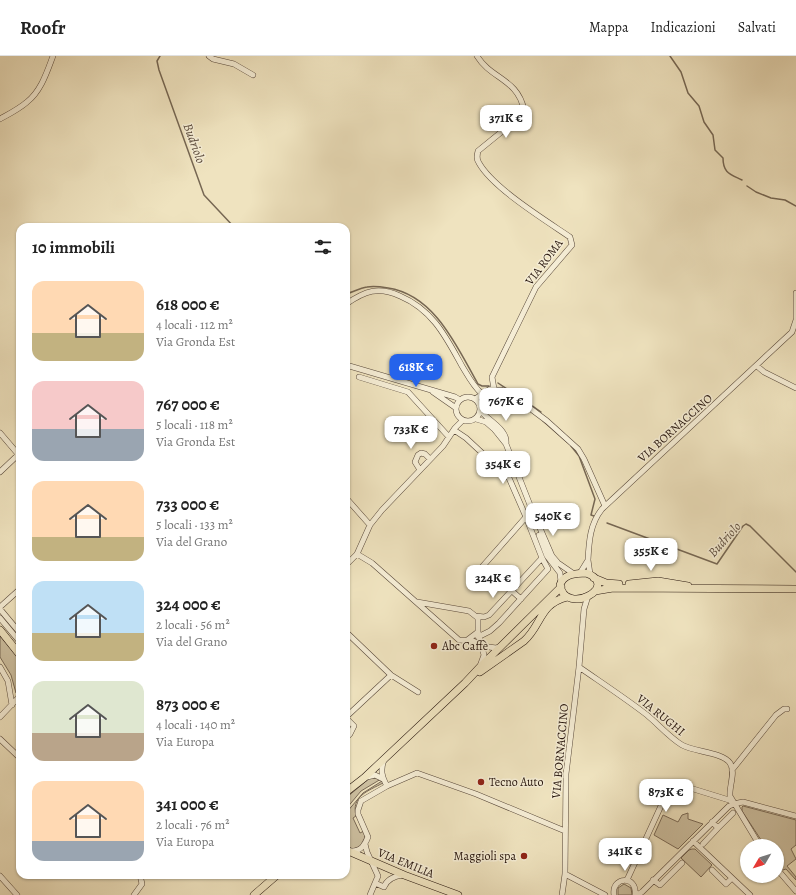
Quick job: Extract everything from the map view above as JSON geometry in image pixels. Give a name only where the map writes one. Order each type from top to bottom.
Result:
[{"type":"main road","points":[[350,789],[364,778],[465,683],[502,646],[568,575],[586,573],[606,583],[634,584],[667,581],[700,588]]},
{"type":"main road","points":[[592,576],[597,584],[596,591]]},
{"type":"main road","points":[[561,584],[562,591],[567,597]]},
{"type":"main road","points":[[465,683],[524,641],[533,631],[546,609],[558,599],[588,596],[596,591],[613,588],[796,589]]},
{"type":"main road","points":[[0,630],[16,650]]},
{"type":"main road","name":"VIA EMILIA","points":[[350,852],[404,875],[458,895]]},
{"type":"main road","points":[[254,895],[272,879]]},
{"type":"street","points":[[0,119],[27,102],[36,93],[53,56]]},
{"type":"street","points":[[209,56],[213,59],[234,64],[253,75]]},
{"type":"street","name":"VIA ROMA","points":[[477,56],[484,65],[511,85],[518,93],[524,110],[521,116],[478,151],[478,162],[490,177],[504,190],[570,237],[572,242],[572,245],[536,287],[492,377],[494,389]]},
{"type":"street","points":[[350,302],[367,292],[378,290],[394,293],[421,307],[432,318],[448,341],[473,384],[482,394]]},
{"type":"street","name":"VIA BORNACCINO","points":[[592,576],[588,560],[589,542],[592,528],[597,516],[605,506],[792,332],[796,319],[796,293]]},
{"type":"street","points":[[350,365],[460,400]]},
{"type":"street","points":[[757,366],[764,372],[796,388]]},
{"type":"street","points":[[359,377],[408,392],[449,437]]},
{"type":"street","points":[[475,399],[494,389],[515,397],[547,421],[578,449],[584,458],[605,506]]},
{"type":"street","points":[[429,390],[456,408],[461,418],[469,421],[476,419],[486,422],[494,429],[506,444]]},
{"type":"street","points":[[456,408],[460,400],[467,397],[475,399],[483,414],[497,425],[505,436],[506,444],[552,556],[558,563],[577,573]]},
{"type":"street","points":[[476,419],[480,410]]},
{"type":"street","points":[[350,561],[357,554],[370,525],[382,510],[443,446],[461,418]]},
{"type":"street","points":[[454,429],[466,438],[509,478],[548,569],[490,632],[478,634],[466,641]]},
{"type":"street","points":[[0,433],[16,451]]},
{"type":"street","points":[[420,470],[415,462],[418,455],[421,453],[424,454],[430,459]]},
{"type":"street","points":[[0,472],[16,457]]},
{"type":"street","points":[[350,502],[370,525]]},
{"type":"street","points":[[530,505],[546,556],[560,573],[561,584]]},
{"type":"street","points":[[475,575],[526,517]]},
{"type":"street","points":[[357,554],[372,563],[459,640],[496,648],[502,646]]},
{"type":"street","points":[[416,601],[469,611],[476,616],[484,617],[489,615],[542,558]]},
{"type":"street","name":"VIA BORNACCINO","points":[[577,573],[588,560]]},
{"type":"street","points":[[512,591],[521,599]]},
{"type":"street","points":[[16,593],[0,608],[16,628]]},
{"type":"street","name":"VIA BORNACCINO","points":[[562,895],[565,874],[566,774],[579,667],[584,609],[588,596]]},
{"type":"street","points":[[577,598],[583,605],[584,609]]},
{"type":"street","points":[[476,616],[478,618],[478,634],[484,655],[480,667]]},
{"type":"street","points":[[0,618],[16,637]]},
{"type":"street","points":[[9,629],[14,625]]},
{"type":"street","points":[[350,636],[391,675],[418,692]]},
{"type":"street","points":[[0,667],[8,682],[12,705]]},
{"type":"street","name":"VIA RUGHI","points":[[579,667],[641,711],[681,744],[692,750],[721,757],[729,762],[732,770]]},
{"type":"street","points":[[350,713],[391,675]]},
{"type":"street","points":[[0,717],[16,700]]},
{"type":"street","points":[[756,839],[734,804],[730,794],[732,770],[776,715],[784,709],[787,709]]},
{"type":"street","points":[[350,722],[354,726],[350,734]]},
{"type":"street","points":[[0,739],[16,754]]},
{"type":"street","points":[[385,758],[381,770],[383,779],[387,786]]},
{"type":"street","points":[[350,851],[357,851],[365,844],[368,837],[358,814],[361,801],[412,774],[422,774],[482,796],[565,831]]},
{"type":"street","points":[[364,778],[374,775],[383,779]]},
{"type":"street","points":[[627,880],[671,784],[674,783],[729,800],[734,804]]},
{"type":"street","points":[[614,895],[615,886],[623,880],[627,880],[633,884],[636,895],[642,892],[725,809],[734,804],[743,802],[796,816]]},
{"type":"street","points":[[703,844],[733,813]]},
{"type":"street","points":[[712,822],[718,828]]},
{"type":"street","points":[[693,841],[750,895]]},
{"type":"street","points":[[365,844],[378,876],[370,895]]},
{"type":"street","points":[[653,880],[660,885],[682,863]]},
{"type":"street","points":[[712,870],[726,884],[732,878]]},
{"type":"street","points":[[565,874],[606,895]]},
{"type":"street","points":[[375,883],[384,887],[385,883],[389,880],[404,875]]},
{"type":"street","points":[[0,876],[17,895]]},
{"type":"street","points":[[784,877],[794,889]]},
{"type":"street","points":[[134,895],[142,884],[141,879]]},
{"type":"shaded area","points":[[0,635],[16,655],[16,693],[11,675],[0,657]]},
{"type":"shaded area","points":[[372,776],[381,779],[361,791],[350,804],[350,795]]},
{"type":"shaded area","points":[[382,781],[383,783],[362,795],[358,799],[355,809],[356,816],[353,818],[360,833],[364,831],[365,837],[360,847],[351,849],[350,808],[363,793]]},
{"type":"shaded area","points":[[743,806],[796,820],[796,845],[791,849],[796,859],[787,866],[796,877],[796,880],[786,869],[784,870],[784,839],[760,839],[742,811]]},
{"type":"shaded area","points":[[688,813],[688,819],[703,824],[678,849],[654,835],[663,815],[678,822],[682,815]]},
{"type":"shaded area","points":[[692,849],[695,849],[712,865],[701,877],[681,858]]},
{"type":"shaded area","points":[[624,884],[631,888],[632,895],[618,895],[618,888]]},
{"type":"waterway","name":"Budriolo","points":[[160,56],[157,61],[159,70],[204,195],[230,223]]},
{"type":"waterway","points":[[670,56],[681,72],[688,93],[699,106],[704,122],[713,135],[715,150],[723,158],[724,167],[728,172],[742,180]]},
{"type":"waterway","points":[[747,186],[756,192],[771,198],[785,200],[796,206]]},
{"type":"waterway","name":"Budriolo","points":[[350,293],[364,288],[380,287],[404,293],[419,301],[432,312],[453,339],[478,384],[482,386],[489,386]]},
{"type":"waterway","name":"Budriolo","points":[[498,383],[516,395]]},
{"type":"waterway","name":"Budriolo","points":[[520,397],[541,412]]},
{"type":"waterway","name":"Budriolo","points":[[543,421],[567,442]]},
{"type":"waterway","name":"Budriolo","points":[[571,446],[579,456],[595,499],[591,515],[594,516]]},
{"type":"waterway","name":"Budriolo","points":[[607,523],[717,564],[743,526],[746,524],[750,526],[796,572]]},
{"type":"place","name":"Abc Caffè","points":[[434,646]]},
{"type":"place","name":"Tecno Auto","points":[[481,782]]},
{"type":"place","name":"Maggioli spa","points":[[524,856]]}]
